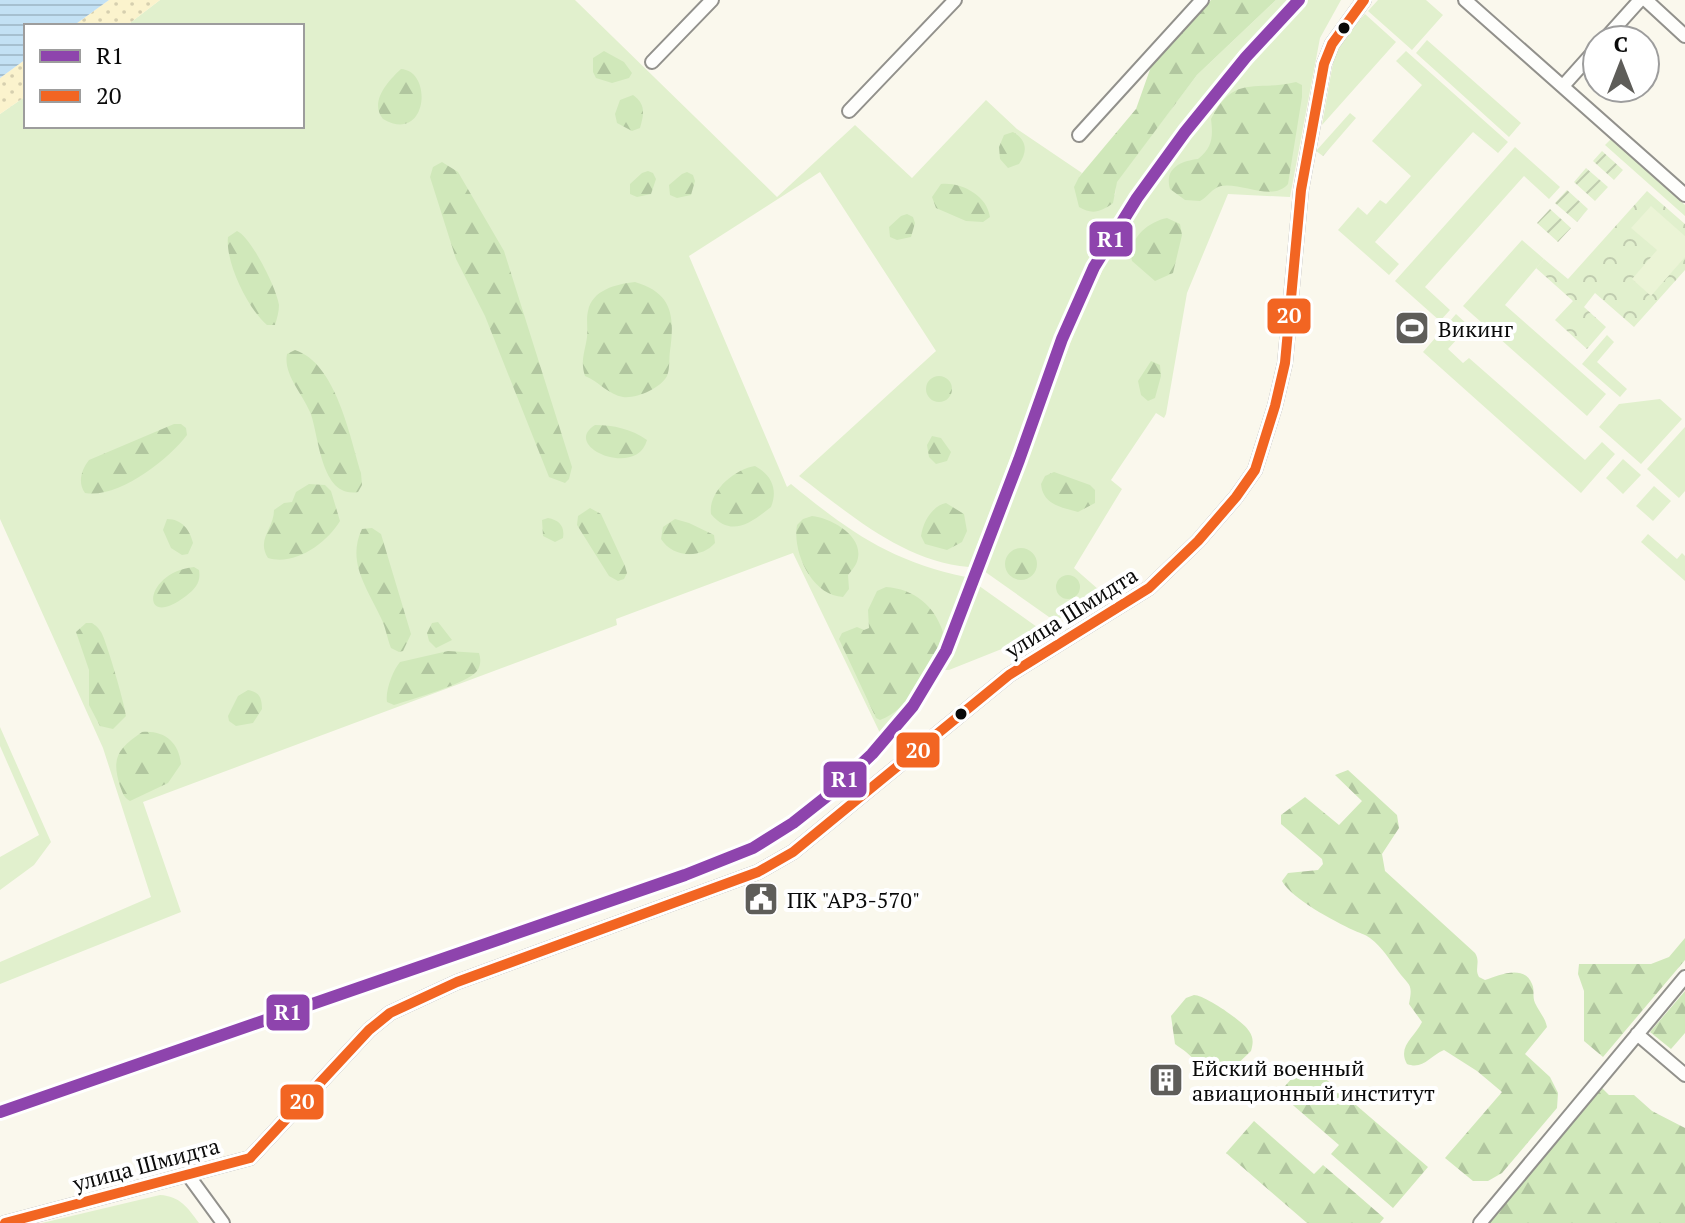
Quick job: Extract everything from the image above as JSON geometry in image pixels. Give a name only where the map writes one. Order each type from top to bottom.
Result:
[{"type":"street","points":[[652,62],[712,0]]},
{"type":"street","points":[[849,111],[955,0]]},
{"type":"street","points":[[1079,135],[1202,0]]},
{"type":"street","name":"улица Шмидта","points":[[5,1223],[250,1158],[369,1030],[399,1008],[457,982],[676,904],[783,860],[1009,675],[1149,588],[1198,541],[1236,497],[1259,461],[1285,363],[1301,190],[1324,64],[1332,44],[1364,0]]},
{"type":"street","points":[[1465,0],[1685,195]]},
{"type":"street","points":[[1618,24],[1640,0]]},
{"type":"street","points":[[1646,0],[1685,36]]},
{"type":"street","points":[[1563,86],[1581,66]]},
{"type":"street","points":[[1480,1223],[1685,977]]},
{"type":"street","points":[[1637,1034],[1685,1075]]},
{"type":"street","points":[[188,1175],[223,1223]]},
{"type":"green space","points":[[160,0],[575,0],[777,197],[855,125],[912,178],[986,100],[1017,129],[1082,173],[1079,177],[1115,195],[1116,182],[1197,75],[1276,0],[1293,0],[1197,105],[1107,229],[1089,260],[1064,317],[969,567],[921,556],[899,546],[799,476],[936,351],[820,172],[689,256],[787,487],[791,484],[852,530],[893,553],[966,577],[935,661],[923,682],[880,733],[793,553],[616,619],[617,625],[143,802],[181,912],[0,984],[0,962],[151,897],[103,748],[0,519],[0,114],[24,97],[24,128],[304,128],[304,24],[129,24]]},
{"type":"green space","points":[[1211,0],[1276,0],[1197,75],[1117,182],[1113,203],[1096,211],[1079,207],[1074,187],[1079,177],[1136,109],[1153,61]]},
{"type":"green space","points":[[1307,0],[1341,0],[1320,38],[1290,197],[1228,194],[1187,293],[1166,414],[1164,418],[1156,413],[1111,480],[1122,489],[1074,568],[1107,597],[1072,616],[1049,617],[984,571],[1079,320],[1126,227],[1213,105]]},
{"type":"green space","points":[[1378,0],[1426,0],[1443,15],[1412,50],[1368,11]]},
{"type":"green space","points":[[1365,14],[1396,42],[1322,125],[1336,46]]},
{"type":"green space","points":[[1427,40],[1521,123],[1509,137],[1416,53]]},
{"type":"green space","points":[[604,51],[624,62],[632,73],[629,78],[612,83],[596,78],[593,58]]},
{"type":"green space","points":[[1406,51],[1508,142],[1498,153],[1473,132],[1375,242],[1399,264],[1389,275],[1338,230],[1358,207],[1367,215],[1380,200],[1386,204],[1411,176],[1372,141],[1422,85],[1396,61]]},
{"type":"green space","points":[[401,69],[412,73],[418,81],[421,104],[417,115],[409,122],[398,124],[383,119],[378,106],[382,92]]},
{"type":"green space","points":[[1296,82],[1302,85],[1302,97],[1288,184],[1274,191],[1221,186],[1200,201],[1185,200],[1170,189],[1169,176],[1175,167],[1198,159],[1207,150],[1212,136],[1211,119],[1228,95],[1247,87]]},
{"type":"green space","points":[[633,95],[640,102],[643,114],[640,128],[632,131],[617,123],[615,114],[620,100]]},
{"type":"green space","points":[[1350,113],[1356,118],[1323,156],[1316,151]]},
{"type":"green space","points":[[1013,132],[1023,142],[1025,150],[1019,164],[1008,168],[1000,159],[999,147],[1004,135]]},
{"type":"green space","points":[[1611,139],[1685,205],[1685,216],[1605,145]]},
{"type":"green space","points":[[1515,147],[1560,187],[1549,199],[1524,176],[1425,287],[1450,310],[1440,321],[1395,281]]},
{"type":"green space","points":[[1602,151],[1623,170],[1614,180],[1593,161]]},
{"type":"green space","points":[[442,162],[458,172],[504,251],[572,467],[565,483],[549,477],[485,316],[456,259],[430,177],[433,167]]},
{"type":"green space","points":[[1586,168],[1608,187],[1595,201],[1574,182]]},
{"type":"green space","points":[[648,171],[656,179],[651,194],[637,197],[630,194],[630,184]]},
{"type":"green space","points":[[687,172],[693,175],[695,181],[691,195],[677,198],[670,195],[669,185]]},
{"type":"green space","points":[[941,184],[957,185],[978,196],[990,217],[983,222],[966,221],[936,208],[932,197]]},
{"type":"green space","points":[[1567,190],[1588,209],[1577,222],[1555,203]]},
{"type":"green space","points":[[1647,191],[1685,224],[1685,270],[1634,327],[1595,293],[1584,307],[1606,327],[1587,349],[1555,320],[1573,301],[1536,268],[1544,259],[1568,279]]},
{"type":"green space","points":[[1651,206],[1685,236],[1685,257],[1651,296],[1632,279],[1657,250],[1631,228]]},
{"type":"green space","points":[[1550,209],[1571,228],[1558,242],[1537,223]]},
{"type":"green space","points":[[907,214],[913,217],[915,223],[911,237],[897,240],[890,237],[889,227]]},
{"type":"green space","points":[[1167,218],[1180,224],[1182,235],[1173,273],[1155,281],[1132,261],[1131,253],[1140,233],[1152,223]]},
{"type":"green space","points":[[237,231],[256,253],[274,288],[279,305],[275,325],[267,325],[252,308],[234,272],[228,237]]},
{"type":"green space","points":[[1522,240],[1544,259],[1505,305],[1606,394],[1587,416],[1463,306]]},
{"type":"green space","points":[[635,282],[657,292],[668,307],[672,327],[669,367],[664,380],[648,392],[623,397],[585,376],[583,361],[587,314],[590,304],[600,293]]},
{"type":"green space","points":[[1456,314],[1469,326],[1448,349],[1463,363],[1469,358],[1585,460],[1602,442],[1615,454],[1581,493],[1423,352]]},
{"type":"green space","points":[[1607,335],[1614,342],[1597,362],[1627,389],[1620,397],[1582,364]]},
{"type":"green space","points":[[295,350],[321,370],[339,403],[361,473],[362,485],[358,492],[345,491],[328,475],[310,412],[288,369],[287,354]]},
{"type":"green space","points":[[1151,361],[1160,365],[1161,376],[1155,398],[1148,401],[1141,395],[1138,381]]},
{"type":"green space","points":[[939,376],[948,380],[952,389],[948,398],[939,402],[930,398],[926,389],[930,380]]},
{"type":"green space","points":[[1660,399],[1682,419],[1641,464],[1599,427],[1619,404]]},
{"type":"green space","points":[[174,424],[186,428],[187,435],[155,466],[112,490],[85,493],[81,476],[89,460]]},
{"type":"green space","points":[[595,425],[622,428],[647,440],[640,451],[630,457],[604,455],[593,450],[587,442],[587,434]]},
{"type":"green space","points":[[1685,427],[1685,491],[1679,498],[1647,469]]},
{"type":"green space","points":[[932,436],[941,438],[951,452],[947,461],[936,464],[929,457],[927,445]]},
{"type":"green space","points":[[1623,459],[1641,475],[1623,494],[1606,478]]},
{"type":"green space","points":[[755,466],[766,474],[772,484],[774,495],[771,507],[741,526],[734,527],[718,521],[711,514],[711,505],[718,489],[731,476]]},
{"type":"green space","points":[[1054,472],[1090,485],[1095,490],[1095,503],[1078,512],[1049,501],[1041,484],[1045,476]]},
{"type":"green space","points":[[309,484],[325,485],[331,491],[340,521],[327,537],[309,551],[289,559],[268,558],[264,545],[274,510],[292,502],[296,492]]},
{"type":"green space","points":[[1654,486],[1671,501],[1653,521],[1636,506]]},
{"type":"green space","points":[[946,503],[964,514],[967,531],[962,542],[947,550],[925,544],[921,536],[929,515],[936,507]]},
{"type":"green space","points":[[590,508],[601,514],[625,566],[627,573],[624,579],[618,581],[609,576],[577,525],[578,516]]},
{"type":"green space","points":[[812,516],[838,525],[853,538],[857,546],[856,564],[848,575],[849,589],[843,597],[822,589],[806,571],[801,559],[797,525]]},
{"type":"green space","points":[[548,518],[558,522],[563,530],[563,538],[555,542],[543,536],[542,520]]},
{"type":"green space","points":[[167,519],[181,523],[190,534],[193,543],[188,554],[182,555],[171,548],[163,530]]},
{"type":"green space","points":[[675,519],[714,535],[715,543],[695,554],[673,550],[661,539],[663,527]]},
{"type":"green space","points":[[372,528],[381,534],[411,634],[403,651],[399,652],[391,648],[358,564],[356,553],[362,529]]},
{"type":"green space","points":[[1648,534],[1677,559],[1682,553],[1685,556],[1685,581],[1641,542]]},
{"type":"green space","points":[[1021,548],[1032,553],[1037,564],[1032,575],[1021,580],[1010,575],[1005,564],[1010,553]]},
{"type":"green space","points":[[194,567],[199,570],[199,578],[190,593],[171,605],[160,607],[154,604],[153,597],[165,579],[177,571]]},
{"type":"green space","points":[[1068,575],[1077,578],[1080,587],[1077,596],[1068,599],[1059,596],[1056,587],[1059,578]]},
{"type":"green space","points":[[975,583],[1044,632],[943,670]]},
{"type":"green space","points":[[886,587],[905,591],[922,600],[943,632],[927,670],[911,696],[891,715],[880,720],[876,718],[839,639],[842,633],[857,627],[864,630],[869,628],[868,610],[877,591]]},
{"type":"green space","points":[[438,622],[452,640],[436,648],[429,641],[427,633],[432,623]]},
{"type":"green space","points":[[86,623],[92,623],[101,632],[123,700],[126,716],[113,729],[100,726],[89,705],[89,670],[76,632]]},
{"type":"green space","points":[[448,651],[479,653],[477,671],[462,681],[425,695],[394,705],[387,702],[390,681],[400,662]]},
{"type":"green space","points":[[248,690],[259,696],[262,709],[253,723],[236,726],[228,716],[238,696]]},
{"type":"green space","points":[[0,727],[51,842],[34,865],[0,890],[0,857],[39,835],[0,746]]},
{"type":"green space","points":[[142,732],[157,733],[169,739],[177,749],[181,764],[168,783],[130,801],[120,786],[117,761],[122,749]]},
{"type":"green space","points":[[1348,770],[1397,815],[1399,828],[1382,854],[1385,871],[1475,953],[1479,977],[1485,980],[1517,973],[1528,978],[1533,986],[1535,1003],[1546,1023],[1547,1027],[1525,1054],[1550,1077],[1558,1093],[1557,1108],[1502,1173],[1488,1181],[1473,1181],[1445,1158],[1502,1092],[1444,1050],[1422,1064],[1407,1064],[1404,1052],[1422,1022],[1409,1004],[1411,992],[1408,983],[1370,938],[1314,909],[1282,881],[1288,873],[1318,870],[1323,864],[1322,859],[1281,824],[1281,815],[1305,797],[1339,825],[1362,801],[1335,775]]},
{"type":"green space","points":[[1685,938],[1685,960],[1603,1057],[1584,1041],[1584,991],[1578,974],[1579,964],[1651,964],[1669,957]]},
{"type":"green space","points":[[1685,991],[1685,1033],[1671,1049],[1650,1032]]},
{"type":"green space","points":[[1194,995],[1207,999],[1232,1016],[1252,1036],[1251,1051],[1228,1073],[1203,1069],[1175,1044],[1171,1016],[1186,998]]},
{"type":"green space","points":[[1306,1062],[1428,1167],[1393,1208],[1331,1154],[1339,1145],[1279,1093]]},
{"type":"green space","points":[[1602,1088],[1609,1095],[1634,1095],[1652,1111],[1685,1128],[1685,1223],[1489,1223]]},
{"type":"green space","points":[[1254,1121],[1314,1174],[1323,1165],[1384,1218],[1380,1223],[1307,1223],[1226,1153]]},
{"type":"green space","points":[[160,1195],[178,1200],[199,1223],[42,1223]]},
{"type":"sand","points":[[109,0],[160,0],[129,24],[76,24]]},
{"type":"sand","points":[[24,60],[24,97],[0,114],[0,78]]},
{"type":"water","points":[[0,0],[109,0],[76,24],[24,24],[24,60],[0,78]]},
{"type":"transit line","name":"R1","points":[[0,1112],[685,875],[753,848],[793,823],[831,793],[872,754],[913,706],[946,651],[1062,339],[1094,267],[1137,198],[1185,132],[1246,57],[1299,0]]},
{"type":"transit line","name":"20","points":[[5,1223],[250,1158],[369,1030],[390,1013],[457,982],[758,872],[793,852],[1009,675],[1149,588],[1198,541],[1255,470],[1285,363],[1301,190],[1324,64],[1332,44],[1364,0]]},
{"type":"place","name":"Викинг","points":[[1412,328]]},
{"type":"place","name":"ПК \"АРЗ-570\"","points":[[761,899]]},
{"type":"place","name":"Ейский военный авиационный институт","points":[[1166,1080]]}]
